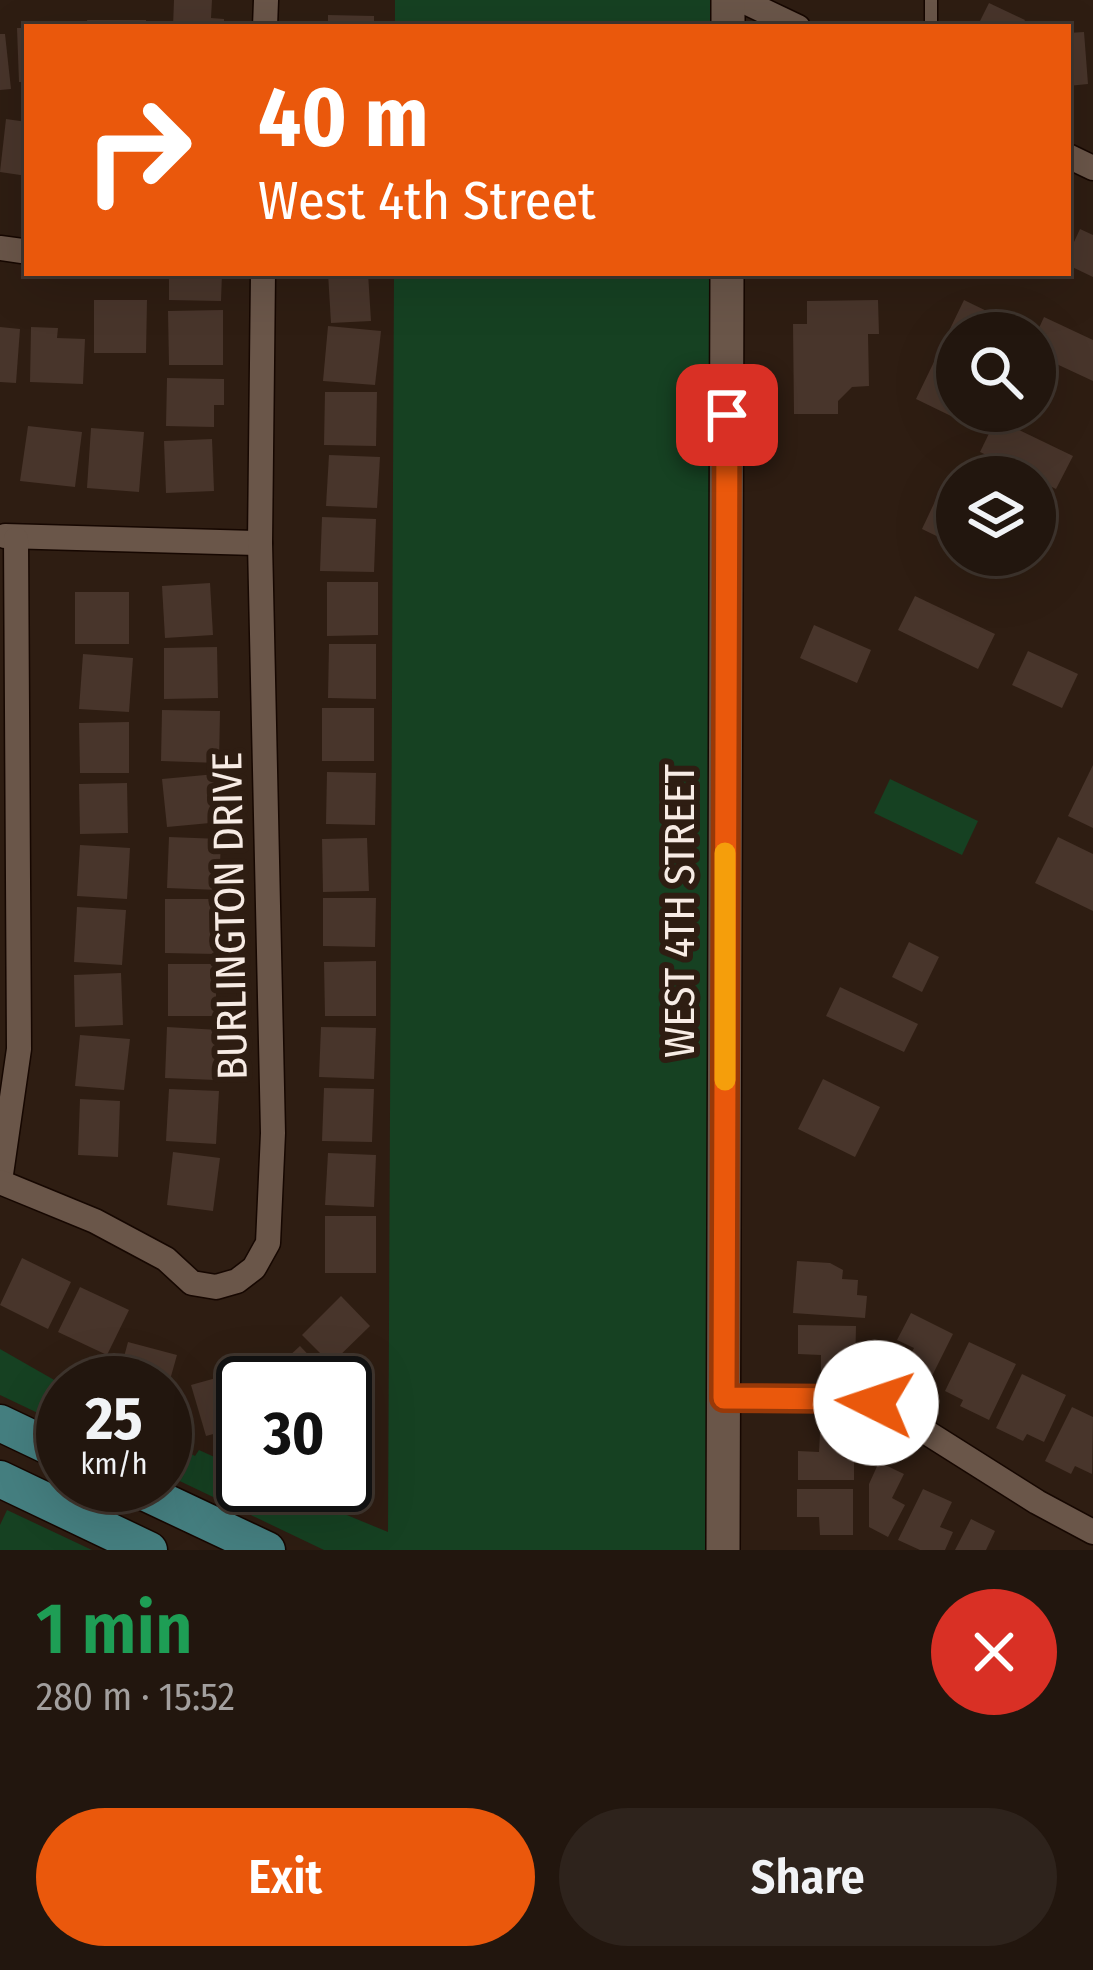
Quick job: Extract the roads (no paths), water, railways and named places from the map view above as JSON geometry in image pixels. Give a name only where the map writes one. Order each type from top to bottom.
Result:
[{"type":"main road","points":[[0,1423],[36,1440]]},
{"type":"main road","points":[[0,1479],[148,1550]]},
{"type":"main road","points":[[186,1512],[267,1550]]},
{"type":"street","points":[[741,0],[792,24]]},
{"type":"street","name":"BURLINGTON DRIVE","points":[[0,1181],[113,1230],[166,1259],[192,1283],[216,1288],[237,1281],[254,1268],[268,1243],[273,1133],[260,543],[263,276]]},
{"type":"street","name":"WEST 4TH STREET","points":[[723,1550],[727,276]]},
{"type":"street","points":[[0,1181],[20,1049],[8,537],[260,543]]},
{"type":"street","points":[[724,1398],[854,1399],[885,1406],[1093,1532]]}]
